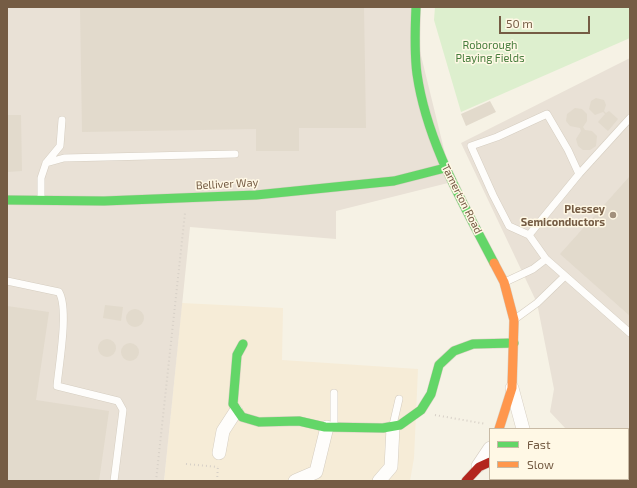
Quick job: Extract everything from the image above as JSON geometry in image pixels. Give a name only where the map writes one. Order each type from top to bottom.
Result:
[{"type":"main road","name":"Tamerton Road","points":[[416,7],[414,31],[417,74],[430,128],[445,168],[504,282],[514,320],[512,388],[499,428]]},
{"type":"main road","name":"Belliver Way","points":[[7,200],[104,201],[256,195],[394,181],[445,168]]},
{"type":"main road","points":[[243,344],[236,355],[233,404],[236,411],[243,418],[256,421],[307,422],[330,427],[392,428],[421,410],[430,396],[439,365],[450,354],[462,346],[476,343],[514,343]]},
{"type":"main road","points":[[469,477],[479,467],[489,462]]},
{"type":"street","name":"Tamerton Road","points":[[512,388],[524,428]]},
{"type":"street","points":[[219,453],[223,431],[236,411]]},
{"type":"street","points":[[295,481],[316,472],[330,427]]},
{"type":"street","points":[[379,481],[392,467],[392,428]]},
{"type":"street","points":[[469,477],[489,449]]},
{"type":"lane","points":[[579,174],[568,150],[547,114],[497,137],[471,146],[492,196],[509,226],[529,235],[546,259],[630,333]]},
{"type":"lane","points":[[529,235],[579,174],[630,118]]},
{"type":"lane","points":[[41,200],[41,178],[46,163],[60,146],[62,120]]},
{"type":"lane","points":[[46,163],[64,158],[235,154]]},
{"type":"lane","points":[[504,282],[533,270],[546,259]]},
{"type":"lane","points":[[514,320],[537,303],[565,276]]},
{"type":"lane","points":[[7,281],[59,292],[62,297],[64,312],[57,386],[118,401],[123,410],[114,481]]},
{"type":"lane","points":[[330,427],[334,392]]},
{"type":"lane","points":[[392,428],[399,399]]},
{"type":"path","points":[[156,481],[186,198]]},
{"type":"path","points":[[421,410],[432,414],[499,428]]},
{"type":"path","points":[[217,481],[219,453]]},
{"type":"path","points":[[186,464],[218,467]]},
{"type":"shaded area","points":[[7,7],[417,7],[415,31],[452,182],[336,211],[336,239],[190,227],[164,481],[7,481]]},
{"type":"shaded area","points":[[630,58],[630,445],[629,428],[565,428],[550,412],[554,389],[537,303],[461,143]]},
{"type":"shaded area","points":[[182,303],[283,308],[282,360],[418,369],[414,458],[410,481],[164,481]]},
{"type":"green space","name":"Roborough Playing Fields","points":[[435,7],[630,7],[630,38],[461,112],[434,20]]},
{"type":"building","points":[[80,7],[364,7],[366,128],[299,128],[299,151],[256,151],[256,129],[82,132]]},
{"type":"building","points":[[596,98],[604,100],[606,105],[604,111],[606,113],[609,111],[618,119],[608,131],[598,122],[605,114],[603,112],[595,115],[589,109],[591,101]]},
{"type":"building","points":[[490,101],[496,112],[466,126],[461,114]]},
{"type":"building","points":[[575,108],[582,109],[587,114],[587,121],[583,127],[585,130],[592,131],[597,136],[596,146],[590,150],[583,150],[578,146],[576,139],[581,131],[580,128],[570,126],[566,121],[567,114]]},
{"type":"building","points":[[7,115],[21,115],[22,171],[7,172]]},
{"type":"building","name":"Plessey Semiconductors","points":[[630,176],[630,316],[560,254]]},
{"type":"building","points":[[105,305],[123,307],[121,321],[103,318]]},
{"type":"building","points":[[7,306],[49,312],[36,400],[109,411],[99,481],[7,481]]},
{"type":"building","points":[[131,309],[139,309],[144,314],[142,325],[139,327],[131,327],[126,322],[126,314]]},
{"type":"building","points":[[103,339],[111,339],[116,344],[114,355],[111,357],[103,357],[98,352],[98,344]]},
{"type":"building","points":[[126,343],[134,343],[139,348],[137,359],[134,361],[126,361],[121,356],[121,348]]},
{"type":"traffic: fast","points":[[416,7],[416,66],[422,99],[429,124],[448,172],[494,263]]},
{"type":"traffic: fast","points":[[7,200],[104,201],[256,195],[394,181],[445,168]]},
{"type":"traffic: fast","points":[[243,344],[237,355],[233,404],[242,417],[259,422],[299,421],[325,427],[383,428],[400,425],[421,410],[431,394],[439,365],[454,351],[473,344],[514,343]]},
{"type":"traffic: slow","points":[[494,263],[504,282],[514,320],[512,388],[499,428]]},
{"type":"traffic: jam","points":[[466,481],[479,467],[489,462]]},
{"type":"place","name":"Plessey Semiconductors","points":[[613,215]]}]
